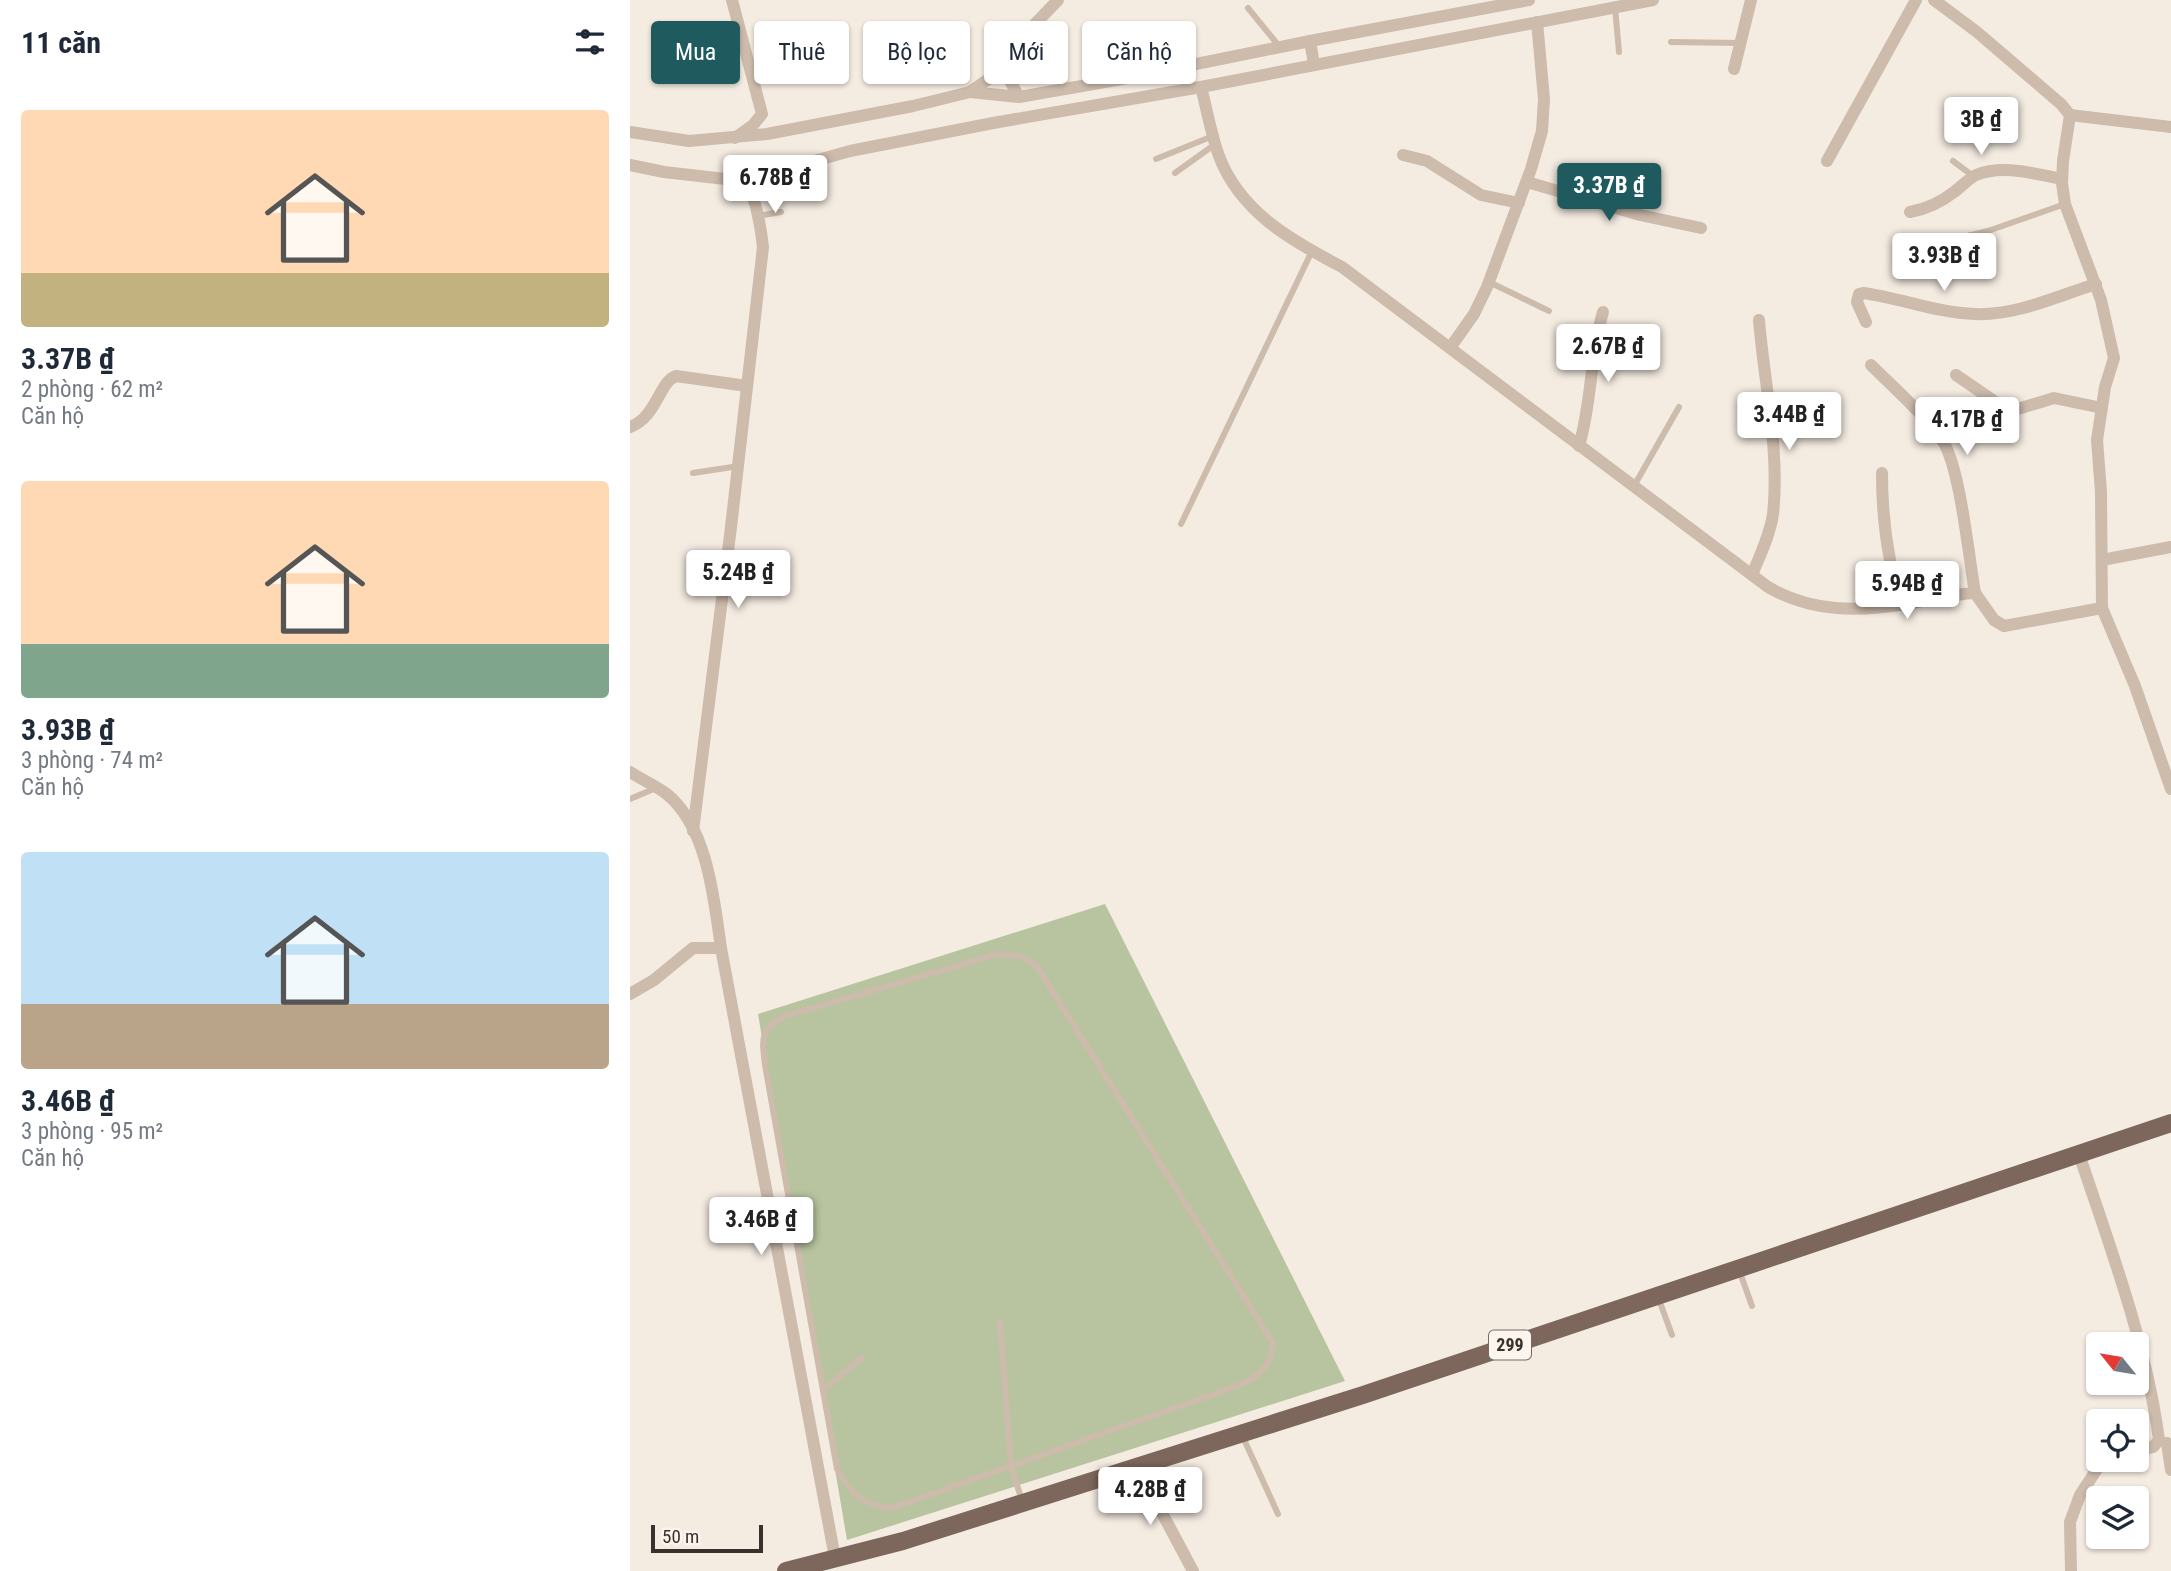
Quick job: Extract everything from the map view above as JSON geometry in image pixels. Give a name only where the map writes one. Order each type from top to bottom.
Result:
[{"type":"main road","name":"299","points":[[786,1571],[842,1564],[903,1541],[1241,1433],[2171,1123]]},
{"type":"street","points":[[732,0],[762,114],[753,125],[734,138]]},
{"type":"street","points":[[1040,21],[1058,0]]},
{"type":"street","points":[[743,181],[876,146],[993,122],[1201,87],[1312,53],[1529,0]]},
{"type":"street","points":[[630,132],[689,141],[767,134],[913,106],[970,92],[1019,97],[1280,47],[1312,53],[1537,22],[1614,3],[1653,0]]},
{"type":"street","points":[[1734,69],[1751,0]]},
{"type":"street","points":[[1827,161],[1916,0]]},
{"type":"street","points":[[1934,0],[2033,79],[2070,115],[2171,127]]},
{"type":"street","points":[[1450,348],[1474,314],[1489,282],[1527,182],[1542,131],[1544,113],[1537,22]]},
{"type":"street","points":[[970,92],[984,82]]},
{"type":"street","points":[[1012,84],[1019,97]]},
{"type":"street","points":[[1201,87],[1215,140],[1231,179],[1264,219],[1297,243],[1342,267],[1768,587],[1795,601],[1836,610],[1902,605],[1975,593]]},
{"type":"street","points":[[2070,115],[2062,179],[2065,204],[2096,284],[2114,358],[2097,440],[2102,608],[2134,686],[2171,789]]},
{"type":"street","points":[[1403,155],[1427,161],[1481,195],[1519,203]]},
{"type":"street","points":[[630,165],[664,172],[737,178],[743,181],[747,184],[758,216],[762,247],[694,831]]},
{"type":"street","points":[[1910,212],[1935,205],[1973,176],[2000,170],[2062,179]]},
{"type":"street","points":[[1527,182],[1640,215],[1701,228]]},
{"type":"street","points":[[1866,322],[1857,302],[1859,294],[1863,293],[1891,296],[1947,311],[1992,314],[2032,305],[2096,284]]},
{"type":"street","points":[[1580,446],[1598,328],[1603,312]]},
{"type":"street","points":[[1752,575],[1769,530],[1774,495],[1772,443],[1759,320]]},
{"type":"street","points":[[1871,365],[1935,432],[1948,451],[1975,593],[1998,624],[2004,626],[2102,608]]},
{"type":"street","points":[[1956,375],[2007,411],[2054,398],[2102,408]]},
{"type":"street","points":[[630,427],[641,422],[659,398],[667,381],[676,376],[747,386]]},
{"type":"street","points":[[1882,473],[1888,560],[1902,605]]},
{"type":"street","points":[[2102,560],[2171,547]]},
{"type":"street","points":[[630,772],[677,804],[694,831],[708,871],[842,1564]]},
{"type":"street","points":[[630,994],[654,981],[692,948],[721,948]]},
{"type":"street","points":[[2079,1154],[2125,1293],[2154,1402],[2159,1440],[2165,1443],[2171,1470]]},
{"type":"street","points":[[1137,1466],[1193,1571]]},
{"type":"street","points":[[2071,1571],[2070,1522],[2080,1494],[2095,1472]]},
{"type":"lane","points":[[1614,3],[1619,52]]},
{"type":"lane","points":[[1248,8],[1280,47]]},
{"type":"lane","points":[[1671,41],[1741,43]]},
{"type":"lane","points":[[1156,159],[1215,140]]},
{"type":"lane","points":[[1175,173],[1215,140]]},
{"type":"lane","points":[[1953,161],[1973,176]]},
{"type":"lane","points":[[1959,238],[1988,231],[2065,204]]},
{"type":"lane","points":[[758,216],[781,212]]},
{"type":"lane","points":[[1181,524],[1312,251]]},
{"type":"lane","points":[[1489,282],[1549,311]]},
{"type":"lane","points":[[1634,486],[1679,407]]},
{"type":"lane","points":[[693,473],[738,466]]},
{"type":"lane","points":[[630,799],[656,788]]},
{"type":"lane","points":[[998,954],[1020,956],[1036,965],[1273,1343],[1272,1358],[1261,1374],[1252,1380],[1010,1466],[892,1508],[870,1505],[849,1489],[837,1469],[763,1045],[766,1029],[786,1016],[976,958],[998,954]]},
{"type":"lane","points":[[1739,1268],[1752,1306]]},
{"type":"lane","points":[[1658,1295],[1672,1335]]},
{"type":"lane","points":[[1000,1322],[1010,1466],[1022,1503]]},
{"type":"lane","points":[[823,1390],[862,1358]]},
{"type":"lane","points":[[1241,1433],[1278,1514]]},
{"type":"green space","points":[[1105,904],[1345,1381],[847,1540],[758,1014]]}]
